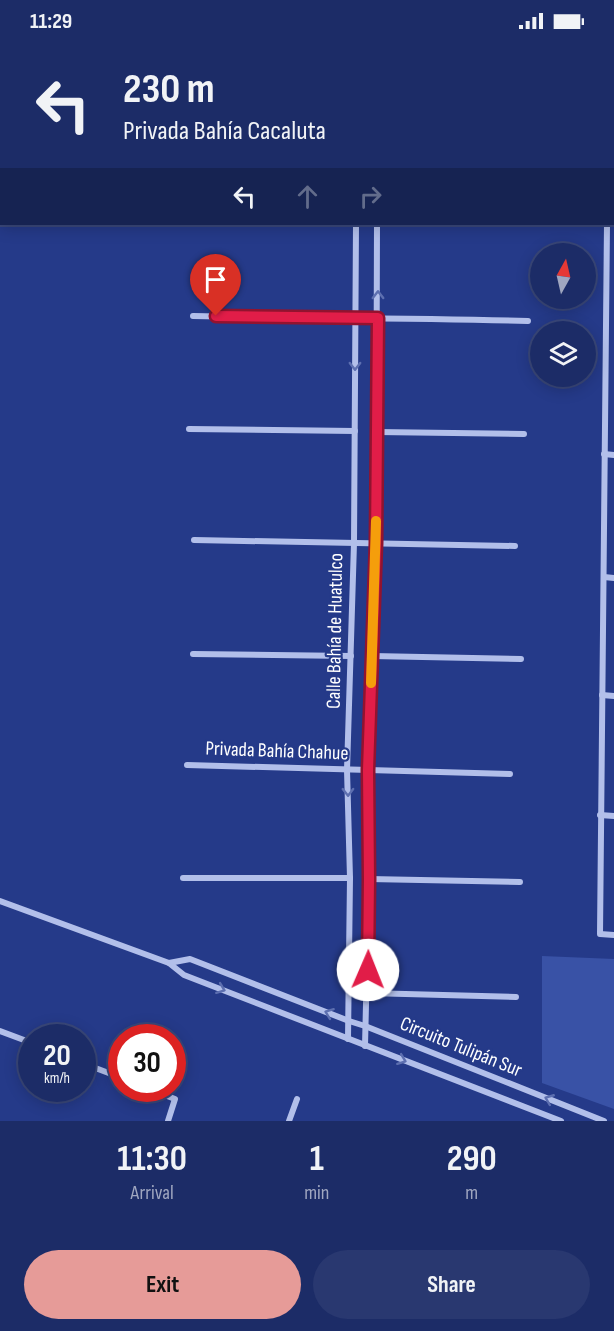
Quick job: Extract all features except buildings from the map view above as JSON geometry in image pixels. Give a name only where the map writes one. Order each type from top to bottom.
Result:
[{"type":"street","name":"Calle Bahía de Huatulco","points":[[348,1039],[350,878],[347,770],[354,543],[357,225]]},
{"type":"street","name":"Calle Bahía de Huatulco","points":[[365,1046],[369,879],[368,770],[376,543],[377,225]]},
{"type":"street","points":[[607,225],[600,934],[614,935]]},
{"type":"street","points":[[193,316],[528,321]]},
{"type":"street","points":[[606,335],[614,336]]},
{"type":"street","points":[[189,429],[355,432]]},
{"type":"street","points":[[377,432],[524,434]]},
{"type":"street","points":[[604,454],[614,455]]},
{"type":"street","points":[[194,540],[515,546]]},
{"type":"street","points":[[604,578],[614,578]]},
{"type":"street","points":[[193,654],[351,656]]},
{"type":"street","points":[[372,656],[521,659]]},
{"type":"street","points":[[602,695],[614,696]]},
{"type":"street","name":"Privada Bahía Chahue","points":[[187,765],[510,774]]},
{"type":"street","points":[[600,815],[614,816]]},
{"type":"street","points":[[183,878],[350,878]]},
{"type":"street","points":[[369,879],[520,882]]},
{"type":"street","name":"Circuito Tulipán Sur","points":[[0,901],[170,963],[184,975],[561,1121]]},
{"type":"street","name":"Circuito Tulipán Sur","points":[[170,963],[190,959],[604,1121]]},
{"type":"street","points":[[367,993],[516,997]]},
{"type":"street","points":[[0,1031],[18,1038]]},
{"type":"street","points":[[289,1121],[297,1099]]},
{"type":"street","points":[[168,1121],[174,1102]]},
{"type":"shaded area","points":[[542,956],[614,959],[614,1109],[542,1083]]},
{"type":"slow traffic","points":[[371,683],[376,521]]},
{"type":"route","points":[[216,316],[378,318],[376,543],[368,770],[368,970]]}]
